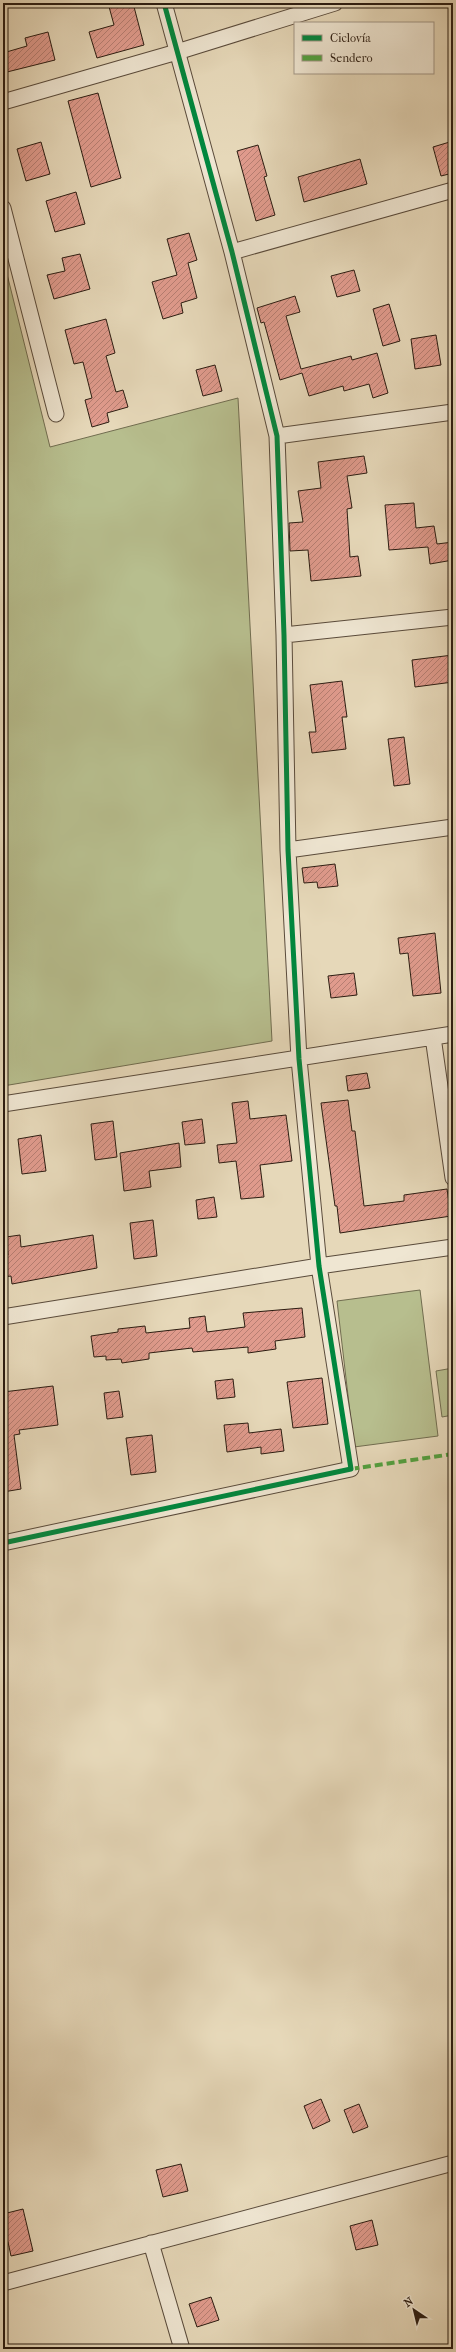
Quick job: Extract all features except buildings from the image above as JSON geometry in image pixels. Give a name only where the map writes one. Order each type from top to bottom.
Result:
[{"type":"street","points":[[3,1543],[350,1469],[319,1266],[298,1059],[288,850],[284,635],[277,436],[232,252],[164,3]]},
{"type":"street","points":[[3,102],[177,52],[335,3]]},
{"type":"street","points":[[232,252],[453,190]]},
{"type":"street","points":[[3,208],[56,414]]},
{"type":"street","points":[[277,436],[453,412]]},
{"type":"street","points":[[284,635],[453,617]]},
{"type":"street","points":[[288,850],[453,827]]},
{"type":"street","points":[[3,1104],[453,1034]]},
{"type":"street","points":[[433,1037],[453,1178]]},
{"type":"street","points":[[3,1317],[319,1266],[453,1247]]},
{"type":"street","points":[[3,2283],[453,2163]]},
{"type":"street","points":[[151,2243],[182,2349]]},
{"type":"green space","points":[[3,258],[50,447],[238,398],[272,1041],[3,1086]]},
{"type":"green space","points":[[420,1290],[438,1436],[354,1447],[337,1301]]},
{"type":"green space","points":[[453,1368],[453,1415],[442,1417],[436,1371]]},
{"type":"marked path","points":[[351,1469],[453,1454]]},
{"type":"cycle path","points":[[3,1543],[351,1469],[319,1266],[299,1059],[288,850],[284,635],[277,436],[232,252],[164,3]]}]
